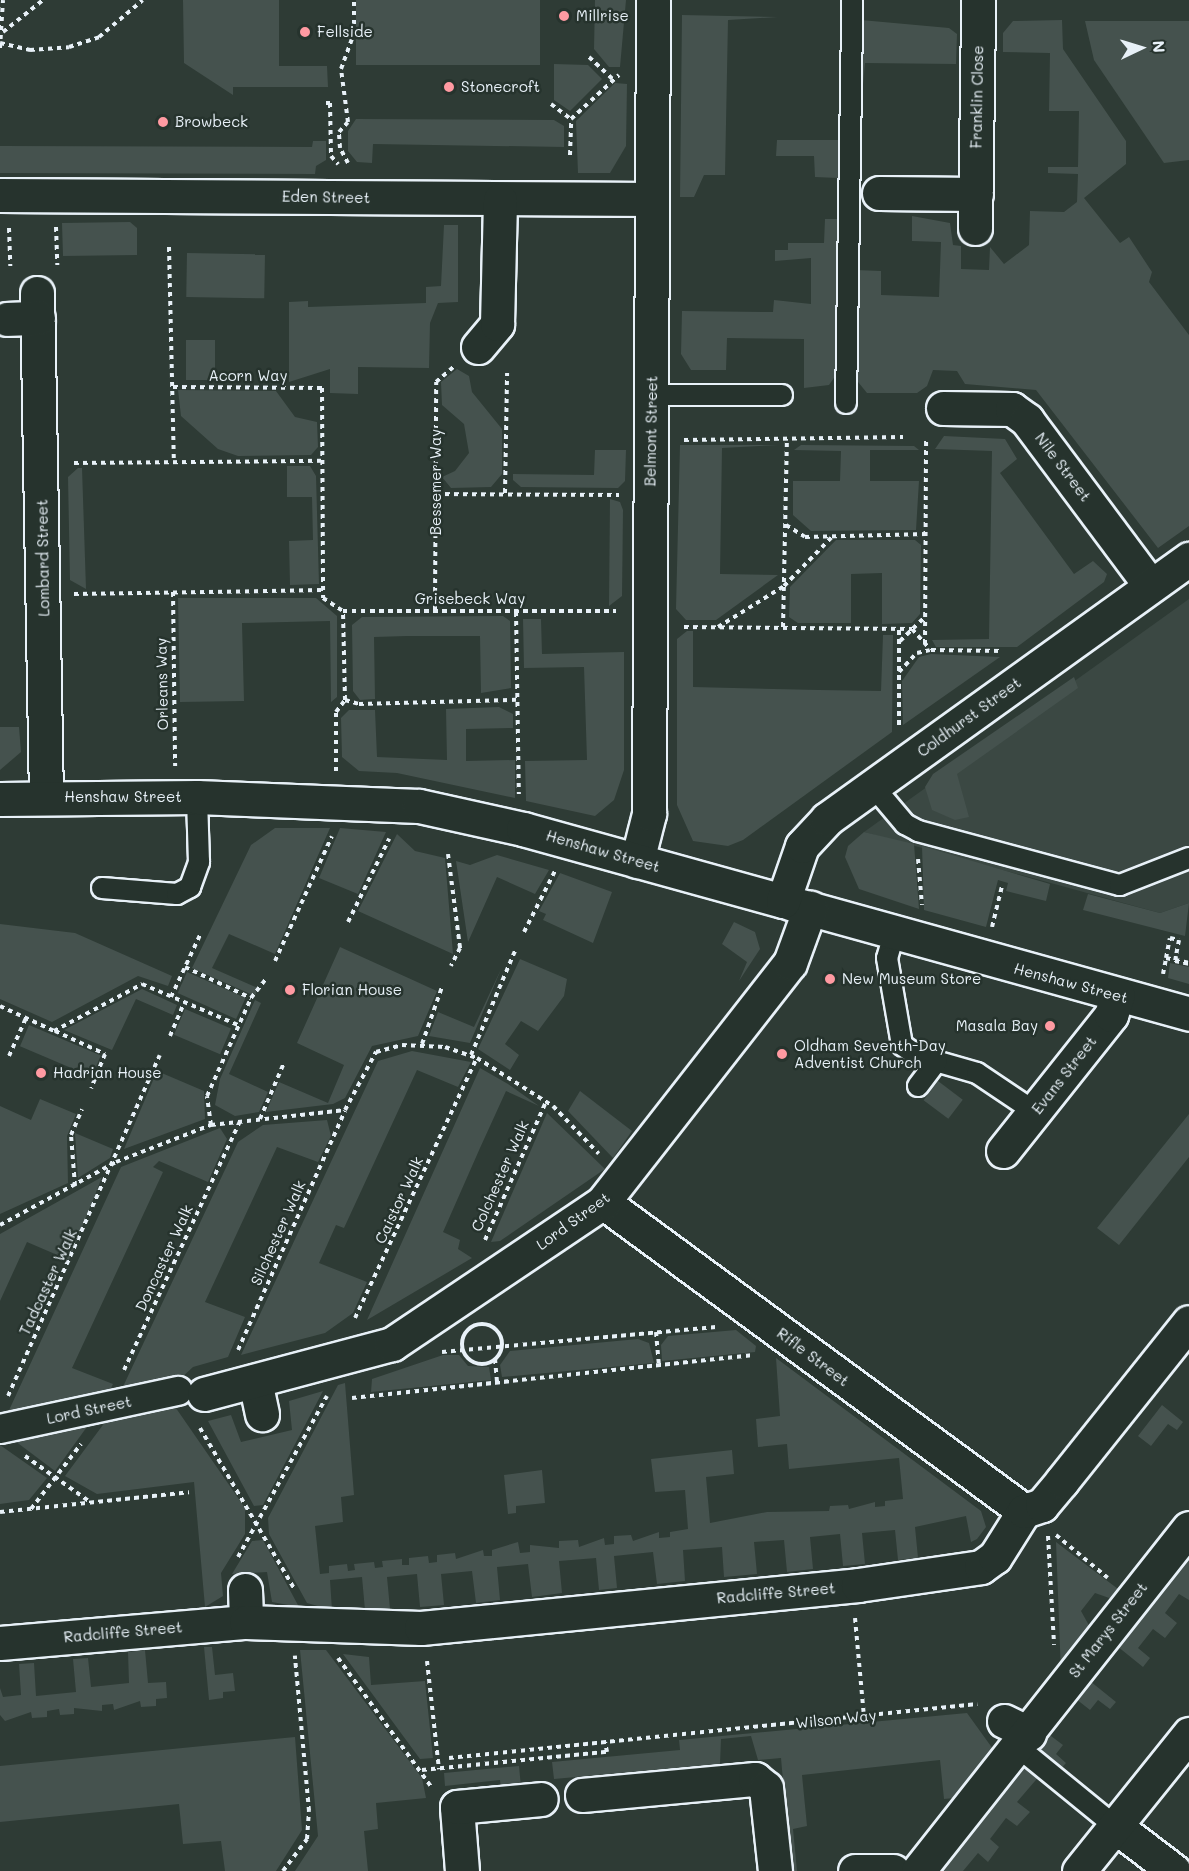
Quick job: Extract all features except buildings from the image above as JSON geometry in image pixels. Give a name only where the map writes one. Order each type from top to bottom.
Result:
[{"type":"street","name":"Belmont Street","points":[[637,861],[650,814],[654,0]]},
{"type":"street","name":"Franklin Close","points":[[975,228],[978,0]]},
{"type":"street","points":[[879,194],[976,194]]},
{"type":"street","name":"Eden Street","points":[[4,207],[652,199]]},
{"type":"street","points":[[467,356],[497,324],[500,200]]},
{"type":"street","name":"Lombard Street","points":[[27,310],[46,798]]},
{"type":"street","name":"Nile Street","points":[[935,421],[1012,409],[1027,420],[1150,585]]},
{"type":"street","name":"Coldhurst Street","points":[[796,905],[802,846],[827,819],[1189,559]]},
{"type":"street","name":"Henshaw Street","points":[[0,799],[46,798],[186,786],[419,806],[637,861],[1189,1014]]},
{"type":"street","name":"Lord Street","points":[[2,1416],[192,1401],[255,1381],[392,1344],[613,1192],[790,963],[796,905]]},
{"type":"street","name":"Evans Street","points":[[1003,1151],[1114,1011],[1118,995]]},
{"type":"street","name":"Rifle Street","points":[[613,1192],[1036,1520]]},
{"type":"street","name":"Radcliffe Street","points":[[0,1643],[246,1622],[297,1614],[421,1628],[964,1571],[995,1557],[1036,1520],[1042,1505],[1189,1322]]},
{"type":"street","points":[[255,1381],[262,1414]]},
{"type":"street","name":"St Marys Street","points":[[918,1871],[1009,1726],[1056,1696],[1189,1528]]},
{"type":"street","points":[[239,1578],[246,1622]]},
{"type":"street","points":[[1080,1871],[1189,1734]]},
{"type":"street","points":[[582,1795],[754,1779],[766,1788],[775,1871]]},
{"type":"street","points":[[462,1871],[445,1800],[541,1799]]},
{"type":"street","points":[[1115,1826],[1174,1871]]},
{"type":"street","points":[[855,1871],[892,1871]]},
{"type":"lane","points":[[846,403],[852,0]]},
{"type":"lane","points":[[652,395],[782,395]]},
{"type":"lane","points":[[102,888],[177,894],[190,887],[199,862],[186,786]]},
{"type":"lane","points":[[873,786],[905,824],[918,831],[1120,885],[1189,858]]},
{"type":"lane","points":[[894,934],[887,958],[902,1045],[937,1061],[977,1073],[1035,1112]]},
{"type":"lane","points":[[918,1086],[937,1061]]},
{"type":"lane","points":[[1009,1726],[1115,1826]]},
{"type":"path","points":[[3,0],[3,32],[0,45],[30,50],[69,47],[99,37],[143,0]]},
{"type":"path","points":[[3,32],[43,0]]},
{"type":"path","points":[[343,155],[339,132],[348,122],[341,69],[354,33],[354,0]]},
{"type":"path","points":[[589,57],[614,80]]},
{"type":"path","points":[[570,155],[571,119],[626,69]]},
{"type":"path","points":[[326,103],[330,103],[331,156],[340,166],[359,166]]},
{"type":"path","points":[[550,104],[571,119]]},
{"type":"path","points":[[4,207],[10,266]]},
{"type":"path","points":[[56,219],[57,265]]},
{"type":"path","points":[[169,247],[174,460]]},
{"type":"path","name":"Bessemer Way","points":[[435,610],[435,382],[467,356]]},
{"type":"path","points":[[505,493],[507,373]]},
{"type":"path","name":"Acorn Way","points":[[173,387],[322,388],[322,461]]},
{"type":"path","points":[[925,644],[926,534],[935,421]]},
{"type":"path","points":[[671,440],[903,437]]},
{"type":"path","points":[[783,627],[788,439]]},
{"type":"path","points":[[61,464],[174,460],[322,461],[323,598],[343,610],[345,700],[336,712],[336,775]]},
{"type":"path","points":[[436,494],[629,495]]},
{"type":"path","points":[[786,525],[805,537],[926,534]]},
{"type":"path","points":[[718,627],[784,586],[832,537]]},
{"type":"path","points":[[65,594],[322,590]]},
{"type":"path","name":"Orleans Way","points":[[172,592],[186,786]]},
{"type":"path","name":"Grisebeck Way","points":[[343,610],[516,612],[629,610]]},
{"type":"path","points":[[516,612],[519,806]]},
{"type":"path","points":[[899,642],[926,616]]},
{"type":"path","points":[[671,626],[912,629],[931,650]]},
{"type":"path","points":[[899,629],[901,734]]},
{"type":"path","points":[[899,672],[917,653],[931,650],[1007,651]]},
{"type":"path","points":[[345,700],[359,704],[518,700]]},
{"type":"path","points":[[348,922],[395,827]]},
{"type":"path","points":[[918,831],[923,918]]},
{"type":"path","points":[[275,961],[334,832]]},
{"type":"path","points":[[448,854],[460,948],[452,966]]},
{"type":"path","points":[[524,932],[558,865]]},
{"type":"path","points":[[989,936],[1002,886]]},
{"type":"path","points":[[171,997],[201,933]]},
{"type":"path","points":[[1161,983],[1170,939],[1179,940],[1175,961],[1189,964]]},
{"type":"path","points":[[470,1055],[515,951]]},
{"type":"path","points":[[1166,958],[1189,964]]},
{"type":"path","points":[[185,968],[251,998]]},
{"type":"path","points":[[211,1125],[207,1096],[251,998],[266,980]]},
{"type":"path","points":[[54,1031],[142,984],[238,1025]]},
{"type":"path","points":[[442,987],[422,1044],[477,1058],[546,1102],[613,1192]]},
{"type":"path","points":[[170,1036],[184,1002]]},
{"type":"path","points":[[0,1006],[105,1054],[91,1088]]},
{"type":"path","points":[[9,1056],[26,1018]]},
{"type":"path","name":"Silchester Walk","points":[[236,1355],[345,1110],[376,1052],[422,1044]]},
{"type":"path","name":"Tadcaster Walk","points":[[2,1416],[116,1162],[160,1055]]},
{"type":"path","name":"Caistor Walk","points":[[351,1322],[477,1058]]},
{"type":"path","points":[[260,1119],[283,1065]]},
{"type":"path","name":"Colchester Walk","points":[[484,1243],[546,1102]]},
{"type":"path","points":[[75,1186],[70,1135],[82,1109]]},
{"type":"path","points":[[0,1225],[116,1162],[211,1125],[345,1110]]},
{"type":"path","name":"Doncaster Walk","points":[[31,1509],[57,1478],[108,1406],[240,1121]]},
{"type":"path","points":[[495,1359],[477,1363],[463,1350],[463,1338],[477,1325],[495,1329],[502,1346]]},
{"type":"path","points":[[437,1353],[722,1326]]},
{"type":"path","points":[[656,1332],[659,1366]]},
{"type":"path","points":[[497,1383],[495,1359],[502,1346]]},
{"type":"path","points":[[352,1398],[755,1355],[760,1349]]},
{"type":"path","points":[[239,1578],[259,1523],[333,1385]]},
{"type":"path","points":[[192,1401],[259,1523],[297,1614],[309,1811],[307,1839],[283,1871]]},
{"type":"path","points":[[19,1452],[91,1503]]},
{"type":"path","points":[[0,1512],[189,1492]]},
{"type":"path","points":[[1036,1520],[1111,1580]]},
{"type":"path","points":[[1036,1520],[1056,1696]]},
{"type":"path","points":[[854,1611],[864,1716]]},
{"type":"path","points":[[426,1648],[439,1768]]},
{"type":"path","points":[[335,1655],[445,1800]]},
{"type":"path","name":"Wilson Way","points":[[449,1758],[864,1716],[1009,1726]]},
{"type":"path","points":[[422,1770],[607,1752],[605,1742]]},
{"type":"shaded area","points":[[183,0],[279,0],[279,66],[327,66],[328,87],[233,87],[233,95],[184,63]]},
{"type":"shaded area","points":[[356,0],[540,0],[540,65],[356,65]]},
{"type":"shaded area","points":[[595,0],[626,0],[620,67],[609,67],[594,49]]},
{"type":"shaded area","points":[[682,15],[778,17],[728,20],[725,175],[704,175],[694,197],[680,197]]},
{"type":"shaded area","points":[[861,20],[949,28],[957,34],[956,64],[865,63],[860,117]]},
{"type":"shaded area","points":[[1062,20],[1063,49],[1126,141],[1126,164],[1084,198],[1120,243],[1129,237],[1152,272],[1149,282],[1189,335],[1189,526],[1158,548],[1036,390],[965,384],[957,371],[933,370],[927,386],[917,393],[867,393],[854,377],[856,270],[881,271],[881,295],[939,297],[941,242],[912,241],[912,216],[950,223],[953,245],[961,246],[961,269],[989,270],[990,247],[1004,264],[1029,245],[1030,211],[1064,212],[1077,202],[1078,174],[1048,173],[1048,167],[1078,167],[1079,111],[1049,111],[1050,53],[1003,52],[1003,33],[1013,21]]},
{"type":"shaded area","points":[[1085,21],[1189,21],[1189,160],[1164,163],[1094,60]]},
{"type":"shaded area","points":[[554,64],[588,65],[602,79],[570,111],[554,100]]},
{"type":"shaded area","points":[[615,83],[627,84],[626,146],[610,173],[578,173],[576,121]]},
{"type":"shaded area","points":[[356,119],[554,120],[564,126],[564,147],[373,144],[372,163],[357,162],[348,151],[348,131]]},
{"type":"shaded area","points":[[777,140],[839,140],[838,178],[815,177],[814,156],[776,156]]},
{"type":"shaded area","points":[[313,141],[326,141],[326,160],[316,166],[315,174],[0,173],[0,146],[312,147]]},
{"type":"shaded area","points":[[825,219],[838,219],[836,375],[829,385],[804,388],[804,339],[727,338],[726,370],[691,370],[681,354],[682,311],[773,312],[774,300],[811,304],[811,258],[775,261],[775,250],[788,250],[788,243],[824,243]]},
{"type":"shaded area","points":[[130,222],[137,228],[137,255],[63,256],[62,223]]},
{"type":"shaded area","points":[[444,225],[458,225],[458,302],[438,303],[430,323],[429,368],[358,367],[358,394],[330,393],[330,369],[289,382],[289,302],[308,301],[308,307],[426,303],[426,287],[441,286]]},
{"type":"shaded area","points":[[187,253],[265,254],[264,298],[186,297]]},
{"type":"shaded area","points":[[186,340],[215,340],[215,380],[186,380]]},
{"type":"shaded area","points":[[457,369],[469,376],[472,392],[502,429],[502,474],[491,487],[451,488],[442,477],[455,471],[469,453],[464,424],[442,405],[441,382]]},
{"type":"shaded area","points":[[178,390],[276,391],[295,417],[317,422],[318,447],[311,455],[238,456],[218,449],[181,416]]},
{"type":"shaded area","points":[[944,436],[1005,439],[1017,459],[1000,473],[1074,574],[1093,561],[1107,574],[1104,582],[1017,647],[936,647],[932,640],[989,639],[992,451],[935,449]]},
{"type":"shaded area","points":[[680,445],[778,445],[722,448],[720,574],[778,575],[716,620],[686,620],[676,609]]},
{"type":"shaded area","points":[[801,445],[914,446],[919,450],[870,450],[870,481],[919,481],[916,530],[811,531],[793,515],[793,481],[840,481],[841,451],[794,450]]},
{"type":"shaded area","points":[[595,450],[626,450],[625,481],[618,488],[521,487],[513,480],[513,474],[594,475]]},
{"type":"shaded area","points":[[287,466],[310,466],[316,476],[319,584],[290,585],[289,541],[313,540],[312,497],[287,497]]},
{"type":"shaded area","points":[[78,468],[82,468],[86,589],[70,580],[68,477]]},
{"type":"shaded area","points":[[610,499],[620,502],[623,510],[622,596],[609,606]]},
{"type":"shaded area","points":[[836,540],[915,540],[921,545],[920,614],[912,623],[882,624],[882,573],[851,574],[851,623],[798,623],[789,617],[790,587]]},
{"type":"shaded area","points":[[178,598],[316,598],[337,616],[337,697],[331,702],[330,621],[242,623],[244,701],[180,702]]},
{"type":"shaded area","points":[[1189,599],[1189,903],[1160,913],[864,832]]},
{"type":"shaded area","points":[[503,616],[510,621],[511,688],[481,693],[480,636],[407,636],[374,637],[375,699],[360,700],[353,691],[352,625],[362,617]]},
{"type":"shaded area","points":[[523,619],[541,619],[542,654],[624,652],[624,770],[614,800],[595,816],[526,801],[525,761],[587,760],[584,667],[524,668]]},
{"type":"shaded area","points":[[687,631],[693,631],[693,687],[819,690],[881,691],[883,635],[893,635],[892,732],[743,840],[728,846],[693,841],[677,805],[677,639]]},
{"type":"shaded area","points":[[931,654],[1000,657],[903,725],[902,681],[919,657]]},
{"type":"shaded area","points":[[1074,677],[1078,688],[957,774],[969,817],[955,820],[932,810],[925,787],[933,774]]},
{"type":"shaded area","points":[[499,707],[513,714],[513,728],[466,729],[466,761],[515,760],[515,798],[397,773],[359,771],[342,757],[341,718],[349,710],[375,710],[377,757],[447,760],[446,709]]},
{"type":"shaded area","points":[[0,727],[19,727],[21,752],[0,770]]},
{"type":"shaded area","points":[[275,828],[330,828],[275,954],[229,934],[212,968],[258,988],[255,996],[192,968],[251,845]]},
{"type":"shaded area","points":[[340,828],[386,832],[358,894],[319,878]]},
{"type":"shaded area","points":[[864,832],[914,844],[919,909],[859,889],[845,857],[848,846]]},
{"type":"shaded area","points":[[397,834],[415,851],[445,858],[453,954],[358,911]]},
{"type":"shaded area","points":[[922,846],[1050,884],[1046,901],[1006,891],[1008,883],[998,880],[986,927],[924,910]]},
{"type":"shaded area","points":[[497,855],[549,870],[535,894],[497,877],[468,942],[456,861],[470,865]]},
{"type":"shaded area","points":[[560,873],[612,892],[593,943],[543,920],[546,914],[539,911]]},
{"type":"shaded area","points":[[1088,894],[1160,913],[1189,903],[1185,936],[1083,910]]},
{"type":"shaded area","points":[[734,922],[755,932],[760,949],[739,981],[747,962],[722,944]]},
{"type":"shaded area","points":[[0,924],[75,933],[172,976],[168,986],[138,976],[52,1022],[0,999]]},
{"type":"shaded area","points":[[340,947],[437,991],[418,1036],[372,1046],[345,1098],[333,1104],[266,1112],[279,1082],[328,1103],[344,1065],[297,1043]]},
{"type":"shaded area","points":[[520,959],[567,979],[564,996],[538,1031],[521,1021],[505,1044],[519,1055],[510,1070],[478,1049]]},
{"type":"shaded area","points":[[1170,963],[1189,967],[1189,984],[1168,978]]},
{"type":"shaded area","points":[[502,967],[470,1043],[429,1036],[438,1012],[474,1027]]},
{"type":"shaded area","points":[[187,972],[245,998],[236,1019],[178,993]]},
{"type":"shaded area","points":[[142,989],[177,1005],[173,1015],[136,999],[112,1050],[64,1030]]},
{"type":"shaded area","points":[[255,1000],[261,1003],[229,1074],[268,1092],[259,1112],[235,1116],[215,1105],[220,1079]]},
{"type":"shaded area","points":[[185,1009],[231,1029],[220,1054],[174,1035]]},
{"type":"shaded area","points":[[29,1025],[101,1055],[92,1077],[20,1046]]},
{"type":"shaded area","points":[[412,1051],[471,1062],[458,1087],[417,1070],[344,1228],[336,1225],[319,1263],[367,1282],[353,1313],[325,1333],[241,1355],[378,1061]]},
{"type":"shaded area","points":[[480,1068],[539,1106],[506,1091],[480,1148],[443,1232],[460,1240],[458,1249],[472,1258],[367,1320]]},
{"type":"shaded area","points":[[157,1071],[204,1091],[205,1119],[124,1149]]},
{"type":"shaded area","points":[[938,1081],[963,1100],[948,1119],[924,1100]]},
{"type":"shaded area","points":[[580,1091],[632,1131],[613,1158],[568,1111]]},
{"type":"shaded area","points":[[40,1099],[76,1114],[67,1136],[68,1183],[0,1214],[0,1106],[31,1120]]},
{"type":"shaded area","points":[[547,1113],[605,1169],[500,1241],[491,1242]]},
{"type":"shaded area","points":[[1189,1114],[1189,1157],[1119,1245],[1097,1228]]},
{"type":"shaded area","points":[[327,1120],[331,1136],[318,1162],[277,1147],[205,1302],[245,1317],[228,1357],[193,1367],[178,1381],[120,1393],[238,1142],[263,1125]]},
{"type":"shaded area","points":[[220,1128],[227,1139],[208,1182],[159,1161],[153,1167],[163,1172],[72,1368],[113,1384],[106,1398],[5,1419],[121,1167]]},
{"type":"shaded area","points":[[75,1133],[113,1149],[110,1158],[78,1178]]},
{"type":"shaded area","points":[[102,1177],[69,1260],[27,1242],[0,1301],[0,1234]]},
{"type":"shaded area","points":[[736,1330],[756,1346],[755,1352],[662,1361],[661,1345],[668,1336]]},
{"type":"shaded area","points":[[638,1339],[649,1343],[654,1363],[502,1377],[500,1365],[510,1351]]},
{"type":"shaded area","points":[[443,1355],[459,1355],[468,1366],[489,1367],[491,1380],[371,1392],[372,1379]]},
{"type":"shaded area","points":[[776,1358],[981,1511],[986,1527],[977,1539],[971,1542],[966,1516],[915,1527],[918,1558],[898,1560],[895,1530],[862,1533],[865,1564],[843,1566],[840,1534],[810,1537],[813,1569],[787,1572],[784,1540],[754,1542],[757,1574],[724,1577],[722,1547],[683,1550],[685,1581],[657,1584],[653,1552],[614,1556],[617,1588],[599,1590],[596,1558],[559,1561],[562,1593],[532,1597],[528,1564],[497,1567],[500,1600],[476,1603],[472,1571],[441,1574],[444,1605],[420,1607],[417,1574],[387,1577],[390,1609],[365,1610],[362,1577],[330,1580],[332,1610],[307,1603],[269,1534],[268,1518],[338,1385],[345,1383],[354,1495],[341,1497],[343,1522],[315,1526],[320,1574],[329,1573],[329,1566],[347,1564],[348,1571],[355,1570],[354,1564],[374,1562],[375,1568],[383,1567],[382,1561],[402,1559],[402,1565],[409,1565],[409,1558],[428,1556],[429,1563],[437,1562],[437,1555],[455,1553],[456,1559],[483,1550],[484,1556],[492,1556],[492,1550],[518,1542],[520,1553],[530,1552],[530,1545],[559,1548],[559,1541],[578,1540],[579,1547],[604,1538],[605,1545],[614,1544],[614,1536],[631,1535],[633,1541],[659,1532],[659,1538],[670,1537],[670,1532],[688,1529],[685,1490],[655,1492],[651,1459],[732,1450],[734,1474],[706,1477],[710,1523],[767,1512],[829,1511],[830,1506],[848,1505],[849,1509],[875,1502],[875,1507],[885,1506],[885,1501],[903,1499],[899,1458],[789,1469],[787,1444],[758,1447],[756,1419],[780,1416]]},
{"type":"shaded area","points":[[323,1391],[263,1505],[254,1506],[208,1421],[231,1415],[241,1442],[292,1430],[289,1401]]},
{"type":"shaded area","points":[[169,1398],[245,1508],[245,1534],[221,1573],[223,1596],[205,1607],[194,1482],[97,1494],[65,1476],[114,1410]]},
{"type":"shaded area","points":[[1162,1405],[1183,1422],[1177,1430],[1168,1424],[1151,1446],[1138,1436]]},
{"type":"shaded area","points":[[97,1413],[55,1471],[7,1435]]},
{"type":"shaded area","points":[[0,1445],[47,1478],[29,1500],[0,1504]]},
{"type":"shaded area","points":[[542,1470],[545,1503],[516,1506],[516,1513],[508,1514],[504,1475]]},
{"type":"shaded area","points":[[263,1540],[299,1607],[272,1602],[267,1572],[232,1574],[252,1541]]},
{"type":"shaded area","points":[[1056,1542],[1122,1592],[1112,1599],[1095,1593],[1081,1611],[1091,1629],[1061,1674]]},
{"type":"shaded area","points":[[1189,1545],[1189,1600],[1179,1594],[1165,1613],[1177,1623],[1165,1638],[1153,1629],[1138,1648],[1150,1658],[1143,1667],[1112,1642]]},
{"type":"shaded area","points":[[204,1647],[212,1647],[215,1675],[233,1673],[235,1691],[223,1692],[223,1698],[209,1700]]},
{"type":"shaded area","points":[[145,1650],[148,1683],[166,1682],[167,1698],[156,1699],[156,1706],[141,1707],[140,1701],[114,1710],[113,1704],[102,1705],[102,1711],[74,1708],[74,1714],[60,1715],[59,1709],[47,1711],[47,1717],[32,1718],[31,1712],[5,1721],[0,1715],[0,1688],[3,1697],[21,1695],[19,1664],[34,1663],[36,1696],[76,1692],[73,1659],[88,1658],[91,1687],[129,1683],[128,1652]]},
{"type":"shaded area","points":[[300,1650],[326,1650],[422,1778],[426,1798],[376,1803],[378,1829],[364,1831],[368,1871],[295,1871],[318,1836]]},
{"type":"shaded area","points":[[343,1654],[369,1657],[371,1685],[425,1681],[433,1758],[420,1759]]},
{"type":"shaded area","points":[[1085,1677],[1116,1702],[1110,1709],[1098,1700],[1090,1710],[1071,1695]]},
{"type":"shaded area","points":[[967,1713],[998,1756],[964,1797],[944,1799],[940,1760],[802,1775],[807,1826],[793,1829],[797,1871],[791,1871],[781,1758],[758,1760],[751,1736],[721,1739],[720,1764],[554,1779],[552,1762],[680,1750],[679,1740]]},
{"type":"shaded area","points":[[1043,1730],[1063,1745],[1056,1754],[1066,1763],[1059,1771],[1029,1747]]},
{"type":"shaded area","points":[[295,1737],[302,1830],[276,1871],[225,1871],[221,1841],[183,1844],[179,1804],[0,1822],[0,1766]]},
{"type":"shaded area","points":[[1021,1756],[1041,1774],[1017,1802],[1030,1812],[1017,1826],[1006,1818],[990,1839],[999,1847],[988,1862],[978,1853],[963,1871],[930,1871]]},
{"type":"shaded area","points":[[519,1766],[521,1787],[501,1789],[500,1780],[445,1786],[444,1773]]},
{"type":"place","name":"Millrise","points":[[564,16]]},
{"type":"place","name":"Fellside","points":[[305,32]]},
{"type":"place","name":"Stonecroft","points":[[449,87]]},
{"type":"place","name":"Browbeck","points":[[163,122]]},
{"type":"place","name":"New Museum Store","points":[[830,979]]},
{"type":"place","name":"Florian House","points":[[290,990]]},
{"type":"place","name":"Masala Bay","points":[[1050,1026]]},
{"type":"place","name":"Oldham Seventh-Day Adventist Church","points":[[782,1054]]},
{"type":"place","name":"Hadrian House","points":[[41,1073]]}]
